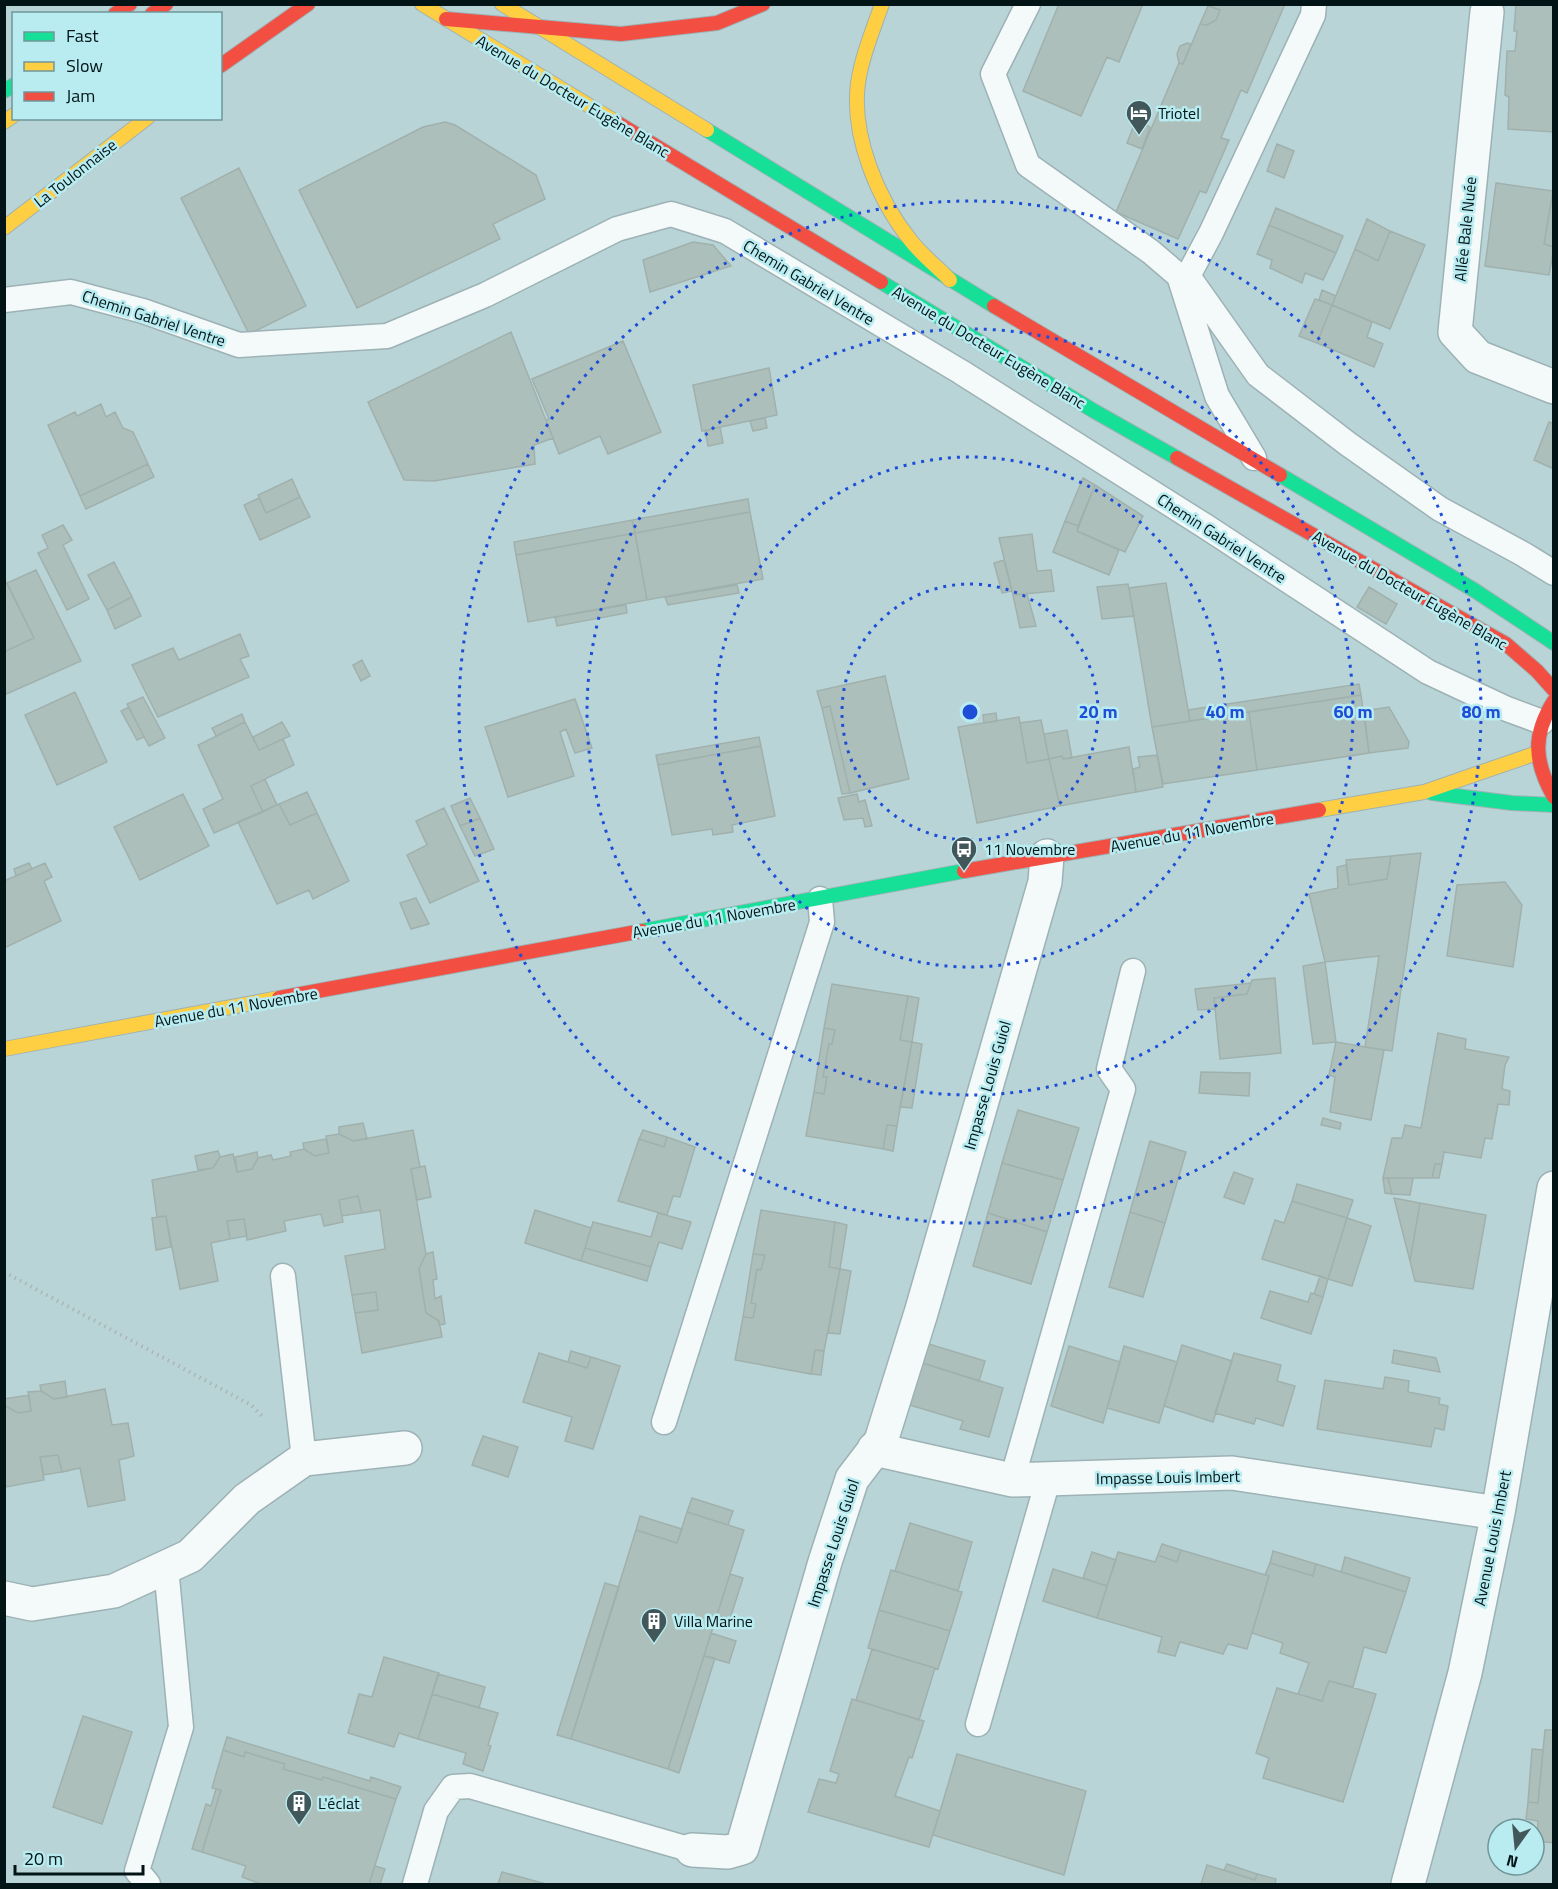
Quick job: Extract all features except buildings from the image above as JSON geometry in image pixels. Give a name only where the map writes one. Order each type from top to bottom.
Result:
[{"type":"main road","points":[[222,65],[308,4]]},
{"type":"main road","name":"Avenue du Docteur Eugène Blanc","points":[[422,4],[1094,411],[1506,644],[1537,670],[1554,690]]},
{"type":"main road","name":"Avenue du Docteur Eugène Blanc","points":[[502,4],[950,280],[1474,590],[1554,643]]},
{"type":"main road","points":[[446,19],[621,34],[717,23],[763,4]]},
{"type":"main road","points":[[882,4],[866,48],[856,94],[861,134],[884,199],[907,236],[950,280]]},
{"type":"main road","name":"La Toulonnaise","points":[[4,228],[144,120]]},
{"type":"main road","points":[[1554,701],[1542,722],[1537,753],[1543,781],[1554,797]]},
{"type":"main road","name":"Avenue du 11 Novembre","points":[[4,1049],[1047,856],[1424,792],[1537,753]]},
{"type":"main road","name":"Avenue du 11 Novembre","points":[[1424,792],[1512,803],[1554,805]]},
{"type":"street","name":"Allée Bale Nuée","points":[[1487,12],[1455,332],[1478,357],[1554,387]]},
{"type":"street","name":"Impasse Louis Guiol","points":[[692,1850],[728,1852],[742,1848],[825,1562],[852,1479],[881,1441],[918,1323],[1045,882],[1047,856]]},
{"type":"street","name":"Avenue Louis Imbert","points":[[1408,1884],[1465,1673],[1498,1513],[1554,1188]]},
{"type":"street","points":[[4,1598],[32,1604],[114,1591],[190,1556],[247,1499],[304,1459],[405,1448]]},
{"type":"street","name":"Impasse Louis Imbert","points":[[874,1449],[1012,1480],[1232,1473],[1498,1513]]},
{"type":"lane","points":[[1028,4],[993,74],[1028,165],[1184,276],[1258,375],[1348,444],[1440,509],[1554,573]]},
{"type":"lane","points":[[1255,460],[1216,396],[1184,276],[1211,233],[1313,15],[1314,4]]},
{"type":"lane","name":"Chemin Gabriel Ventre","points":[[4,300],[71,292],[143,311],[239,345],[387,336],[485,294],[617,229],[671,214],[725,231],[961,372],[1205,526],[1428,672],[1507,710],[1542,722]]},
{"type":"lane","points":[[664,1422],[822,922],[820,898]]},
{"type":"lane","points":[[1012,1480],[1123,1089],[1109,1068],[1132,970]]},
{"type":"lane","points":[[283,1276],[304,1459]]},
{"type":"lane","points":[[978,1724],[1048,1480]]},
{"type":"lane","points":[[148,1884],[137,1871],[181,1727],[166,1567]]},
{"type":"lane","name":"Impasse Louis Guiol","points":[[415,1884],[436,1811],[453,1787],[470,1786],[692,1850]]},
{"type":"path","points":[[4,1272],[251,1405],[304,1459]]},
{"type":"traffic: fast","points":[[4,91],[12,86]]},
{"type":"traffic: fast","points":[[707,130],[994,306]]},
{"type":"traffic: fast","points":[[881,282],[1094,411],[1177,458]]},
{"type":"traffic: fast","points":[[1280,475],[1474,590],[1554,643]]},
{"type":"traffic: fast","points":[[1432,793],[1512,803],[1554,805]]},
{"type":"traffic: fast","points":[[642,931],[964,871]]},
{"type":"traffic: slow","points":[[422,4],[616,122]]},
{"type":"traffic: slow","points":[[502,4],[707,130]]},
{"type":"traffic: slow","points":[[882,4],[865,53],[858,83],[857,103],[863,145],[878,187],[899,225],[920,251],[950,280]]},
{"type":"traffic: slow","points":[[4,122],[12,116]]},
{"type":"traffic: slow","points":[[4,228],[144,120]]},
{"type":"traffic: slow","points":[[1319,810],[1424,792],[1537,753]]},
{"type":"traffic: slow","points":[[4,1049],[279,998]]},
{"type":"traffic: jam","points":[[118,12],[130,4]]},
{"type":"traffic: jam","points":[[155,12],[166,4]]},
{"type":"traffic: jam","points":[[222,65],[308,4]]},
{"type":"traffic: jam","points":[[446,19],[621,34],[717,23],[763,4]]},
{"type":"traffic: jam","points":[[616,122],[881,282]]},
{"type":"traffic: jam","points":[[994,306],[1280,475]]},
{"type":"traffic: jam","points":[[1177,458],[1506,644],[1537,671],[1554,690]]},
{"type":"traffic: jam","points":[[1554,701],[1542,725],[1538,749],[1542,772],[1554,797]]},
{"type":"traffic: jam","points":[[964,871],[1319,810]]},
{"type":"traffic: jam","points":[[279,998],[642,931]]},
{"type":"place","name":"Triotel","points":[[1139,136]]},
{"type":"place","name":"11 Novembre","points":[[964,872]]},
{"type":"place","name":"Villa Marine","points":[[654,1644]]},
{"type":"place","name":"L'éclat","points":[[299,1826]]}]
